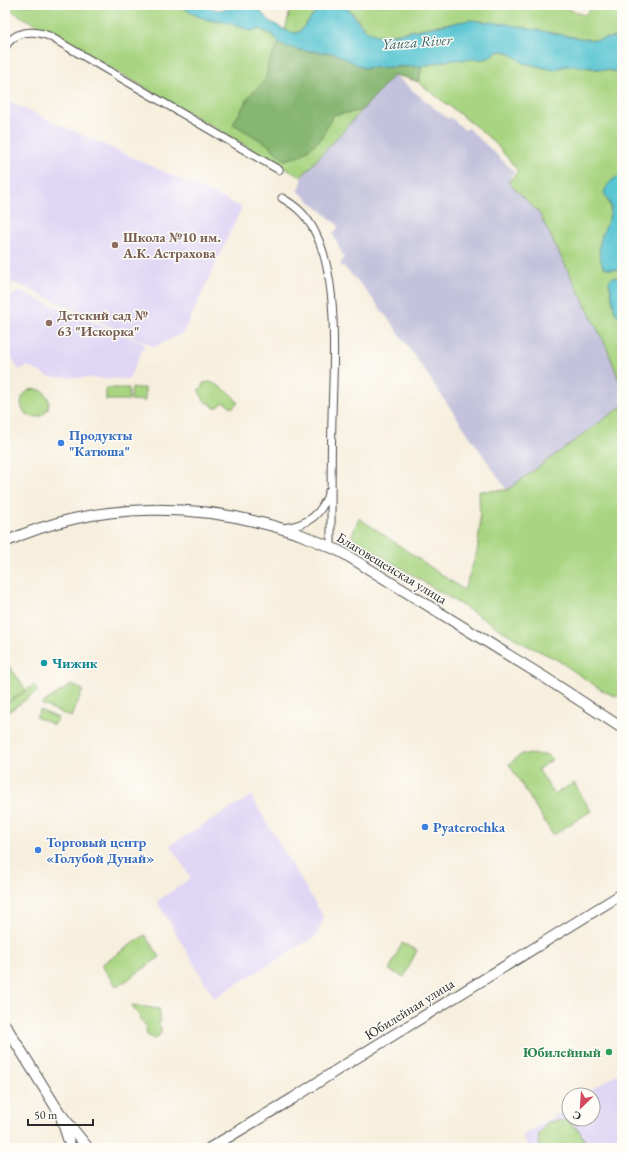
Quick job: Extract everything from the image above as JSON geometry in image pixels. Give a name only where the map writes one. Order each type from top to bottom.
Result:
[{"type":"street","points":[[5,47],[12,38],[23,33],[37,32],[49,36],[279,170]]},
{"type":"street","points":[[282,198],[293,204],[309,222],[320,245],[329,278],[332,299],[330,547]]},
{"type":"street","points":[[280,528],[291,527],[312,519],[319,512],[324,503],[331,481]]},
{"type":"street","name":"Благовещенская улица","points":[[5,542],[56,523],[100,514],[133,510],[190,511],[280,528],[299,534],[343,553],[544,677],[622,728]]},
{"type":"street","name":"Юбилейная улица","points":[[210,1148],[292,1099],[346,1064],[622,894]]},
{"type":"street","points":[[5,1025],[59,1112],[88,1148]]},
{"type":"street","points":[[59,1112],[71,1148]]},
{"type":"shaded area","points":[[394,75],[448,119],[450,117],[465,130],[468,128],[514,171],[508,182],[539,213],[607,348],[622,388],[622,406],[507,490],[393,325],[364,288],[344,267],[340,265],[344,258],[333,234],[339,226],[297,190],[301,186],[302,176]]},
{"type":"shaded area","name":"Школа №10 им. А.К. Астрахова","points":[[5,100],[242,207],[184,332],[155,347],[13,282],[8,294],[5,297]]},
{"type":"shaded area","name":"Детский сад № 63 \"Искорка\"","points":[[19,291],[145,344],[129,379],[50,377],[27,366],[19,370],[5,346],[5,301]]},
{"type":"shaded area","points":[[251,796],[324,918],[316,936],[214,998],[157,901],[191,878],[170,845]]},
{"type":"shaded area","points":[[622,1071],[622,1148],[529,1148],[522,1137],[561,1112],[561,1127],[601,1127],[601,1087],[596,1087]]},
{"type":"green space","points":[[5,5],[179,5],[195,15],[213,21],[226,22],[251,31],[259,29],[262,30],[274,36],[279,43],[394,75],[302,176],[295,174],[5,7]]},
{"type":"green space","points":[[294,5],[326,5],[321,8],[299,32],[294,33],[285,30],[291,7]]},
{"type":"green space","points":[[337,5],[557,5],[584,15],[595,5],[622,5],[622,39],[616,37],[595,40],[579,38],[483,21],[444,24],[385,36],[375,35],[366,30],[355,15],[347,8]]},
{"type":"green space","points":[[279,43],[300,50],[334,53],[364,68],[422,66],[418,82],[394,75],[361,111],[333,115],[321,139],[300,156],[284,160],[267,144],[233,124],[250,95],[265,80],[268,64]]},
{"type":"green space","points":[[496,52],[508,52],[524,63],[554,70],[565,66],[576,66],[613,71],[622,74],[622,175],[612,180],[605,196],[609,204],[610,212],[599,247],[601,258],[608,269],[622,270],[622,280],[620,279],[609,282],[615,312],[622,320],[622,388],[607,348],[539,213],[508,182],[518,171],[496,144],[478,128],[418,82],[422,66],[450,60],[489,58]]},
{"type":"green space","points":[[210,382],[229,393],[238,403],[232,408],[224,402],[218,407],[214,408],[210,403],[206,403],[198,390],[202,388],[203,383]]},
{"type":"green space","points":[[106,388],[129,388],[129,400],[106,400]]},
{"type":"green space","points":[[132,388],[145,388],[145,401],[131,400]]},
{"type":"green space","points":[[35,389],[45,393],[49,403],[45,413],[35,417],[25,413],[21,403],[25,393]]},
{"type":"green space","points":[[622,406],[622,698],[600,689],[556,659],[526,645],[354,539],[352,535],[359,518],[464,590],[477,552],[480,525],[479,491],[507,490]]},
{"type":"green space","points":[[5,660],[26,690],[5,704]]},
{"type":"green space","points":[[34,685],[38,691],[8,712],[5,705]]},
{"type":"green space","points":[[71,685],[83,690],[71,717],[41,704]]},
{"type":"green space","points":[[40,710],[58,718],[54,725],[36,717]]},
{"type":"green space","points":[[522,754],[548,755],[552,760],[538,769],[554,794],[574,783],[591,811],[553,835],[509,764]]},
{"type":"green space","points":[[145,935],[160,957],[117,987],[101,965]]},
{"type":"green space","points":[[402,943],[417,950],[404,977],[389,970]]},
{"type":"green space","points":[[132,1005],[159,1009],[161,1022],[157,1023],[161,1027],[161,1032],[157,1038],[154,1039],[147,1035],[146,1027]]},
{"type":"green space","points":[[561,1120],[561,1127],[575,1127],[578,1129],[589,1148],[540,1148],[538,1136],[548,1122]]},
{"type":"water","name":"Yauza River","points":[[179,5],[201,5],[219,10],[250,6],[260,11],[271,22],[294,33],[299,32],[322,7],[326,5],[334,5],[341,6],[350,11],[367,31],[373,34],[385,36],[470,20],[506,24],[595,40],[616,37],[622,39],[622,74],[613,71],[576,66],[565,66],[554,70],[524,63],[508,52],[502,51],[496,52],[489,58],[483,59],[450,60],[422,66],[364,68],[334,53],[300,50],[288,47],[279,43],[274,36],[259,29],[251,31],[226,22],[208,20],[195,15]]},
{"type":"water","points":[[622,175],[622,270],[608,269],[603,267],[599,249],[611,211],[611,207],[604,192],[611,181]]},
{"type":"water","points":[[615,277],[622,280],[622,320],[615,312],[609,281],[611,278]]},
{"type":"place","name":"Школа №10 им. А.К. Астрахова","points":[[115,245]]},
{"type":"place","name":"Детский сад № 63 \"Искорка\"","points":[[49,323]]},
{"type":"place","name":"Продукты \"Катюша\"","points":[[61,443]]},
{"type":"place","name":"Чижик","points":[[44,663]]},
{"type":"place","name":"Pyaterochka","points":[[425,827]]},
{"type":"place","name":"Торговый центр «Голубой Дунай»","points":[[38,850]]},
{"type":"place","name":"Юбилейный","points":[[609,1052]]}]
